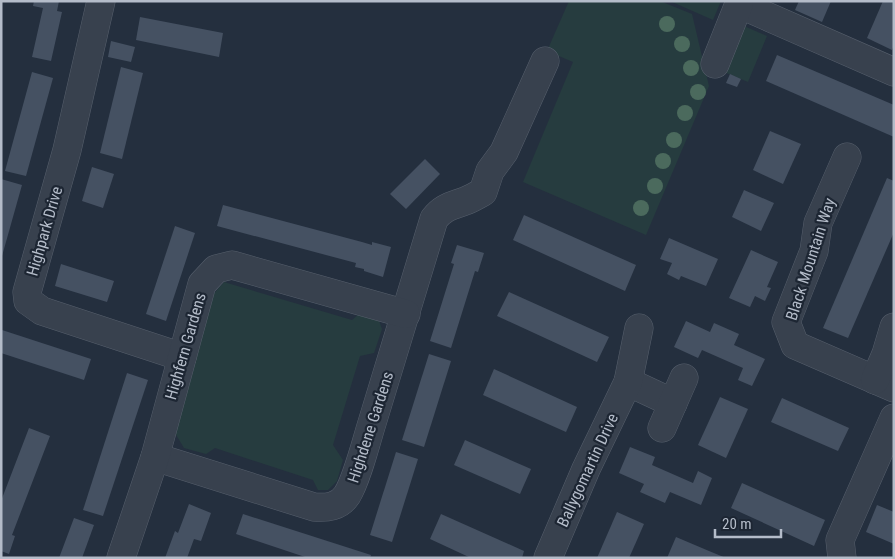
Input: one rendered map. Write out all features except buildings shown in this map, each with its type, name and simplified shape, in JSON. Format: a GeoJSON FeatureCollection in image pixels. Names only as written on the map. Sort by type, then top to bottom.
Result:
{"type":"FeatureCollection","features":[{"type":"Feature","properties":{"kind":"street","name":"Highpark Drive"},"geometry":{"type":"LineString","coordinates":[[100,1],[67,150],[27,292],[28,301],[42,311],[182,357]]}},
{"type":"Feature","properties":{"kind":"street"},"geometry":{"type":"LineString","coordinates":[[714,64],[740,2],[894,72]]}},
{"type":"Feature","properties":{"kind":"street","name":"Highdene Gardens"},"geometry":{"type":"LineString","coordinates":[[155,457],[314,507],[328,508],[347,495],[406,314],[434,219],[448,206],[465,201],[483,192],[490,171],[504,152],[545,61]]}},
{"type":"Feature","properties":{"kind":"street","name":"Black Mountain Way"},"geometry":{"type":"LineString","coordinates":[[847,157],[818,223],[814,251],[786,322],[795,345],[884,384]]}},
{"type":"Feature","properties":{"kind":"street","name":"Highfern Gardens"},"geometry":{"type":"LineString","coordinates":[[121,558],[155,457],[202,284],[216,269],[232,265],[406,314]]}},
{"type":"Feature","properties":{"kind":"street"},"geometry":{"type":"LineString","coordinates":[[884,384],[886,354],[894,327]]}},
{"type":"Feature","properties":{"kind":"street","name":"Ballygomartin Drive"},"geometry":{"type":"LineString","coordinates":[[548,558],[586,469],[628,382],[638,328]]}},
{"type":"Feature","properties":{"kind":"street"},"geometry":{"type":"LineString","coordinates":[[662,428],[684,378]]}},
{"type":"Feature","properties":{"kind":"street"},"geometry":{"type":"LineString","coordinates":[[628,382],[673,403]]}},
{"type":"Feature","properties":{"kind":"street"},"geometry":{"type":"LineString","coordinates":[[842,558],[840,540],[894,418]]}},
{"type":"Feature","properties":{"kind":"green space"},"geometry":{"type":"Polygon","coordinates":[[[569,1],[660,1],[692,14],[709,86],[646,235],[523,182],[573,62],[547,51],[569,1]]]}},
{"type":"Feature","properties":{"kind":"green space"},"geometry":{"type":"Polygon","coordinates":[[[670,1],[721,1],[713,20],[670,1]]]}},
{"type":"Feature","properties":{"kind":"green space"},"geometry":{"type":"Polygon","coordinates":[[[744,26],[767,36],[748,82],[724,72],[744,26]]]}},
{"type":"Feature","properties":{"kind":"green space"},"geometry":{"type":"Polygon","coordinates":[[[224,282],[352,320],[360,313],[378,318],[382,329],[374,353],[360,356],[333,445],[343,460],[337,481],[328,490],[318,490],[313,480],[215,448],[206,454],[184,448],[175,433],[211,297],[224,282]]]}}]}
